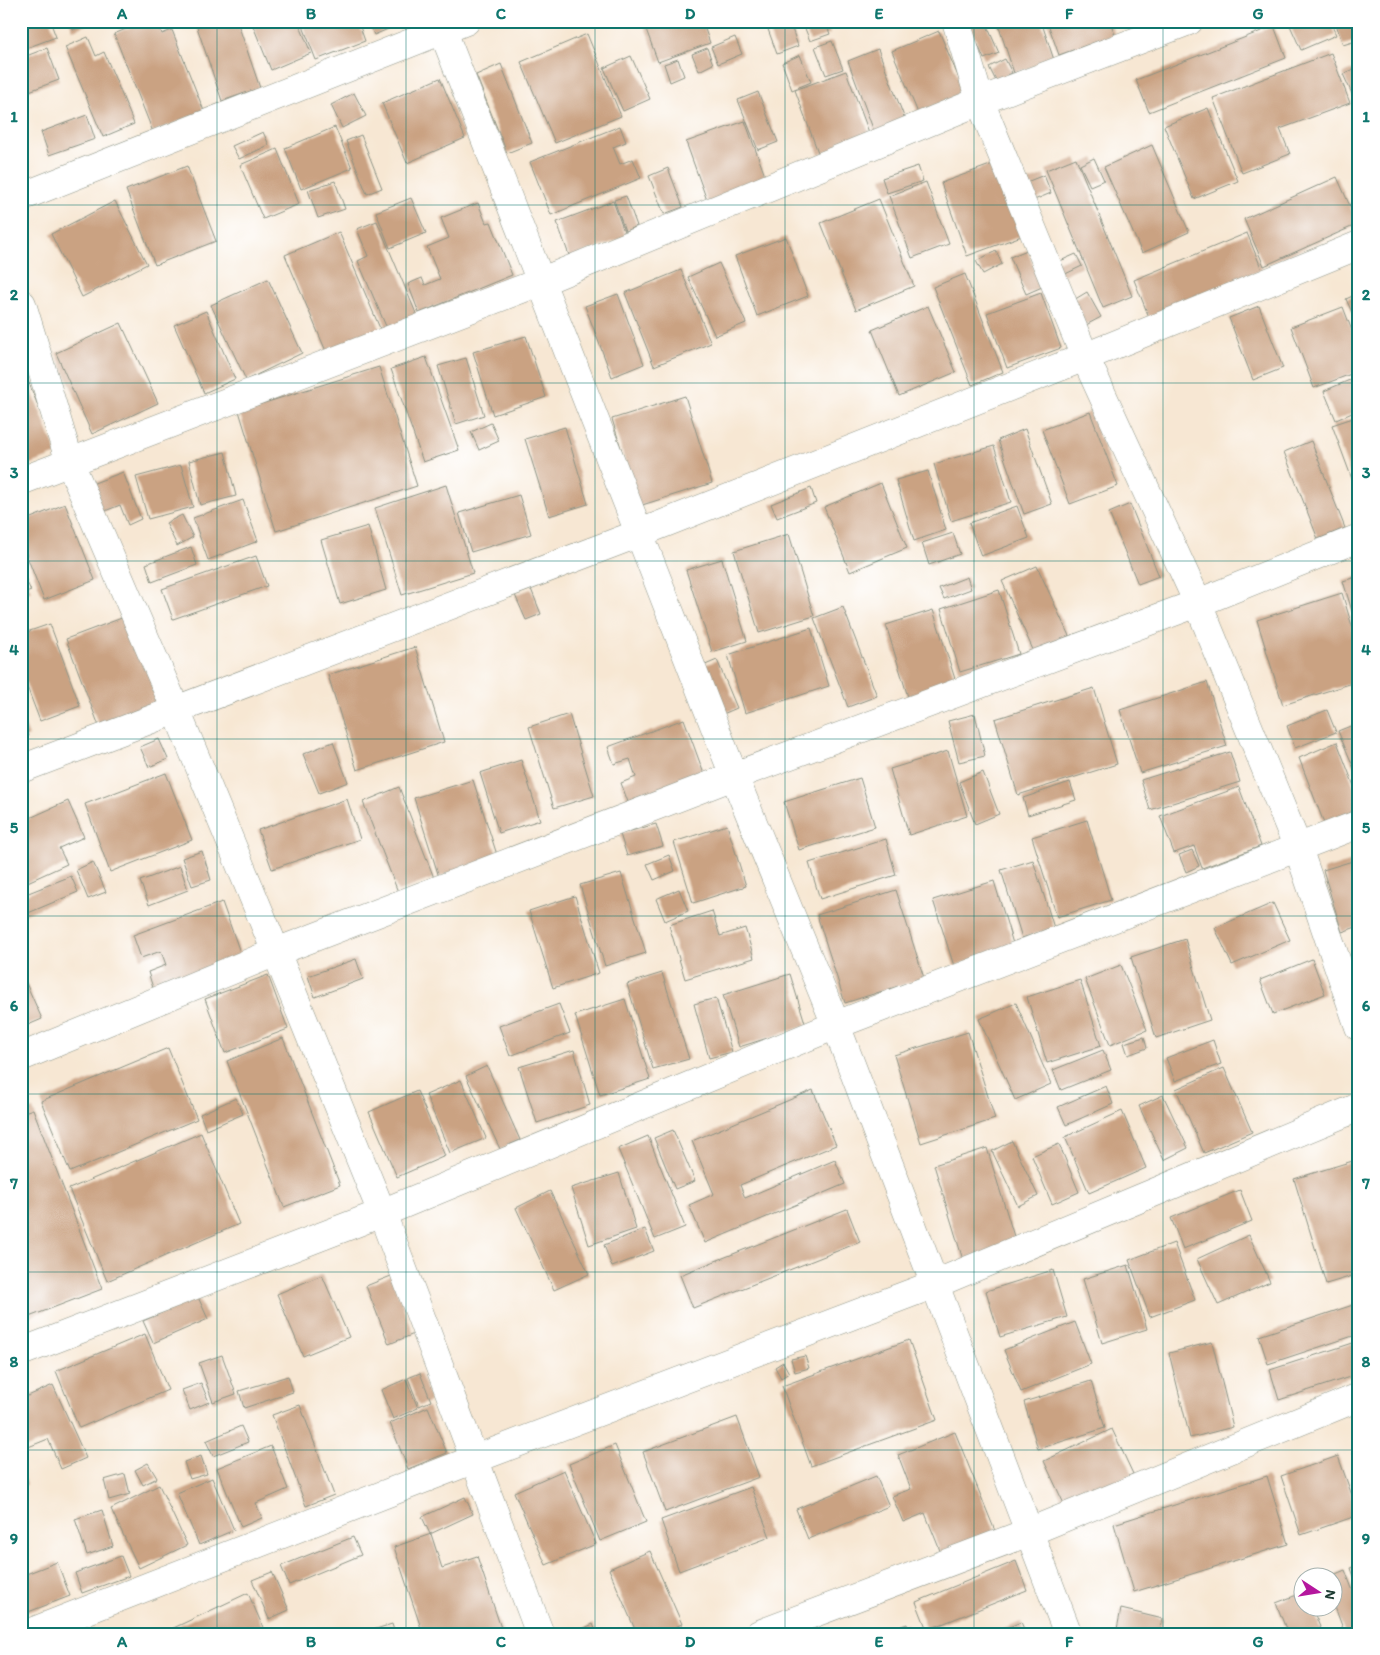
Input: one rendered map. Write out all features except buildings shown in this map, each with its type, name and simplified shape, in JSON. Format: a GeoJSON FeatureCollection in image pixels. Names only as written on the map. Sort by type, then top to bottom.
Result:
{"type":"FeatureCollection","features":[{"type":"Feature","properties":{"kind":"street"},"geometry":{"type":"LineString","coordinates":[[956,21],[980,101],[1085,357],[1198,603],[1298,848],[1359,1027]]}},
{"type":"Feature","properties":{"kind":"street"},"geometry":{"type":"LineString","coordinates":[[21,482],[540,282],[980,101],[1189,21]]}},
{"type":"Feature","properties":{"kind":"street"},"geometry":{"type":"LineString","coordinates":[[21,197],[449,24],[540,282],[734,776],[836,1025],[1068,1634]]}},
{"type":"Feature","properties":{"kind":"street"},"geometry":{"type":"LineString","coordinates":[[21,769],[640,533],[1085,357],[1359,245]]}},
{"type":"Feature","properties":{"kind":"street"},"geometry":{"type":"LineString","coordinates":[[22,304],[70,463],[176,710],[382,1213],[540,1634]]}},
{"type":"Feature","properties":{"kind":"street"},"geometry":{"type":"LineString","coordinates":[[21,1057],[276,952],[734,776],[1198,603],[1359,538]]}},
{"type":"Feature","properties":{"kind":"street"},"geometry":{"type":"LineString","coordinates":[[21,1352],[382,1213],[836,1025],[1359,824]]}},
{"type":"Feature","properties":{"kind":"street"},"geometry":{"type":"LineString","coordinates":[[26,1634],[474,1459],[935,1284],[1359,1107]]}},
{"type":"Feature","properties":{"kind":"street"},"geometry":{"type":"LineString","coordinates":[[759,1634],[1029,1532],[1359,1397]]}}]}
